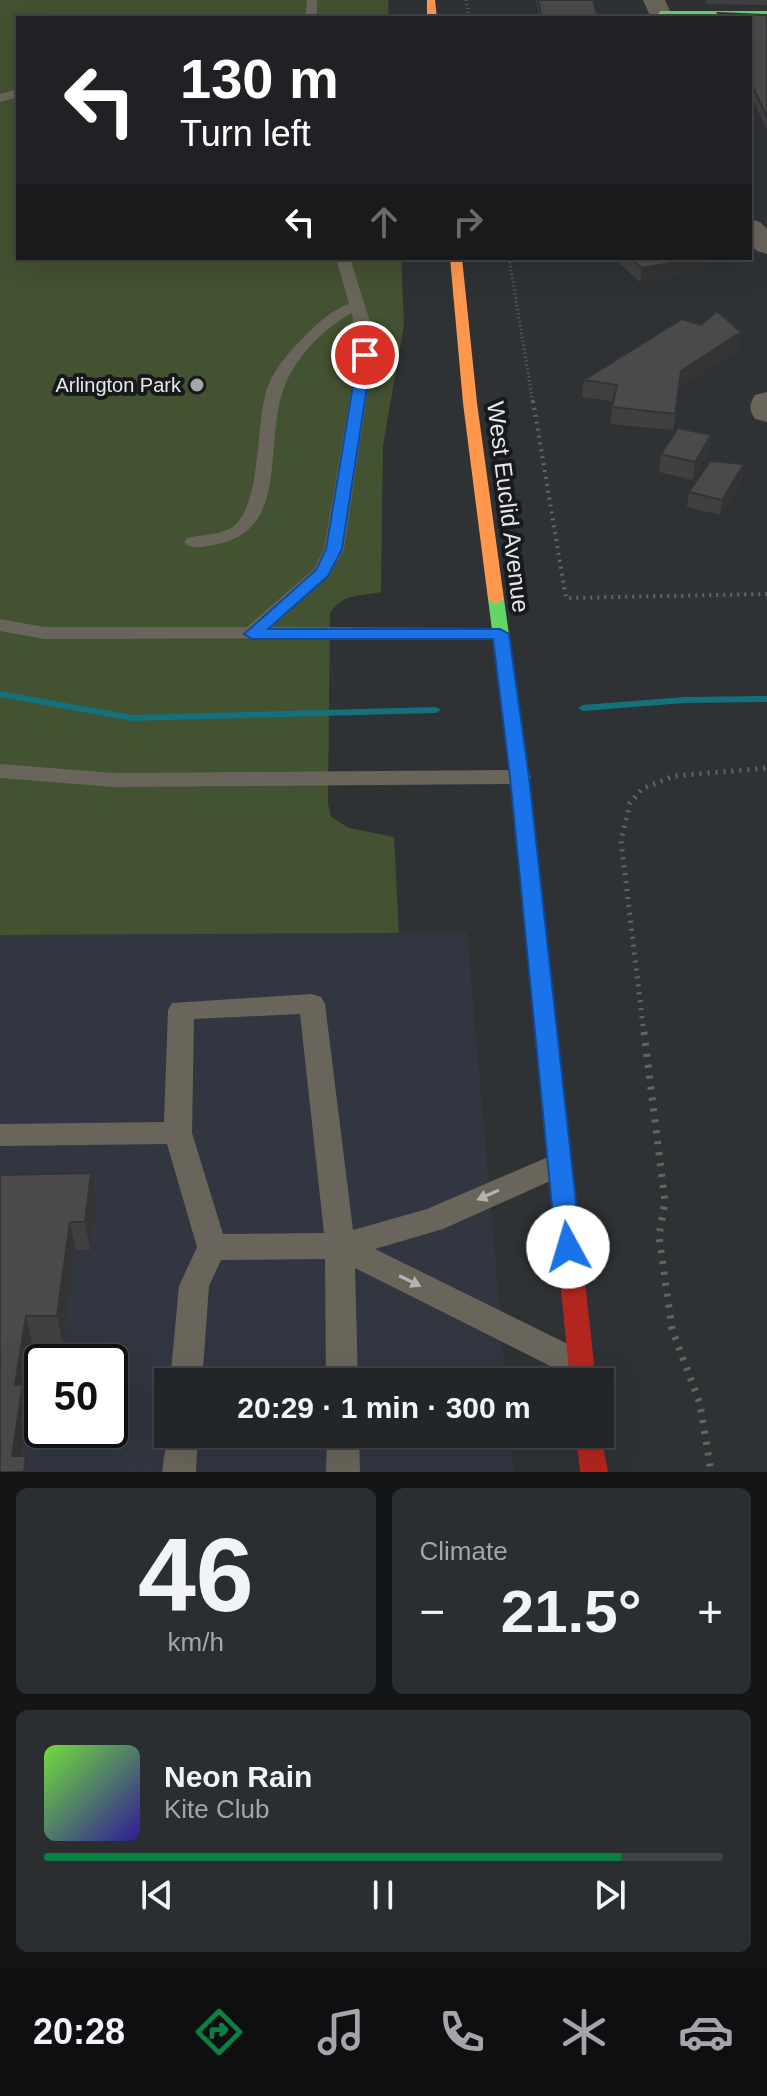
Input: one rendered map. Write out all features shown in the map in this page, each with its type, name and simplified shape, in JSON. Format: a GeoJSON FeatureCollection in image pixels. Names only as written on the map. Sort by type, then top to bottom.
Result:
{"type":"FeatureCollection","features":[{"type":"Feature","properties":{"kind":"main road"},"geometry":{"type":"LineString","coordinates":[[659,11],[767,14]]}},
{"type":"Feature","properties":{"kind":"main road","name":"West Euclid Avenue"},"geometry":{"type":"LineString","coordinates":[[456,260],[470,403],[520,777],[581,1368]]}},
{"type":"Feature","properties":{"kind":"main road"},"geometry":{"type":"LineString","coordinates":[[591,1448],[594,1472]]}},
{"type":"Feature","properties":{"kind":"street"},"geometry":{"type":"LineString","coordinates":[[752,230],[767,245]]}},
{"type":"Feature","properties":{"kind":"street"},"geometry":{"type":"LineString","coordinates":[[767,402],[767,412]]}},
{"type":"Feature","properties":{"kind":"lane"},"geometry":{"type":"LineString","coordinates":[[252,634],[322,572],[334,549],[365,355],[357,306],[344,260]]}},
{"type":"Feature","properties":{"kind":"lane"},"geometry":{"type":"LineString","coordinates":[[194,542],[228,537],[246,524],[259,488],[274,390],[293,359],[337,312],[357,306]]}},
{"type":"Feature","properties":{"kind":"lane"},"geometry":{"type":"LineString","coordinates":[[0,625],[44,633],[500,634]]}},
{"type":"Feature","properties":{"kind":"lane"},"geometry":{"type":"LineString","coordinates":[[0,771],[114,780],[520,777]]}},
{"type":"Feature","properties":{"kind":"lane"},"geometry":{"type":"LineString","coordinates":[[187,1368],[194,1286],[212,1247],[178,1133],[181,1010],[312,1004],[340,1246],[342,1368]]}},
{"type":"Feature","properties":{"kind":"lane"},"geometry":{"type":"LineString","coordinates":[[0,1135],[178,1133]]}},
{"type":"Feature","properties":{"kind":"lane"},"geometry":{"type":"LineString","coordinates":[[212,1247],[340,1246],[433,1220],[559,1164]]}},
{"type":"Feature","properties":{"kind":"lane"},"geometry":{"type":"LineString","coordinates":[[340,1246],[571,1368]]}},
{"type":"Feature","properties":{"kind":"lane"},"geometry":{"type":"LineString","coordinates":[[179,1472],[181,1448]]}},
{"type":"Feature","properties":{"kind":"lane"},"geometry":{"type":"LineString","coordinates":[[343,1448],[343,1472]]}},
{"type":"Feature","properties":{"kind":"path"},"geometry":{"type":"LineString","coordinates":[[509,260],[566,598],[767,594]]}},
{"type":"Feature","properties":{"kind":"path"},"geometry":{"type":"LineString","coordinates":[[711,1472],[700,1404],[672,1329],[665,1283],[659,1236],[665,1202],[621,841],[630,800],[644,785],[669,776],[767,768]]}},
{"type":"Feature","properties":{"kind":"shaded area"},"geometry":{"type":"Polygon","coordinates":[[[467,933],[505,1368],[154,1368],[154,1448],[512,1448],[514,1472],[0,1472],[0,935],[467,933]]]}},
{"type":"Feature","properties":{"kind":"green space","name":"Arlington Park"},"geometry":{"type":"Polygon","coordinates":[[[0,0],[388,0],[389,16],[16,16],[16,260],[401,260],[404,325],[383,445],[381,592],[345,599],[330,614],[328,804],[331,817],[349,828],[394,837],[399,933],[0,935],[0,0]]]}},
{"type":"Feature","properties":{"kind":"building"},"geometry":{"type":"Polygon","coordinates":[[[538,0],[593,0],[598,16],[542,16],[538,0]]]}},
{"type":"Feature","properties":{"kind":"building"},"geometry":{"type":"Polygon","coordinates":[[[718,13],[767,15],[767,117],[752,85],[752,16],[720,16],[718,13]]]}},
{"type":"Feature","properties":{"kind":"building"},"geometry":{"type":"Polygon","coordinates":[[[632,260],[688,260],[642,268],[632,260]]]}},
{"type":"Feature","properties":{"kind":"building"},"geometry":{"type":"Polygon","coordinates":[[[717,311],[741,332],[681,371],[675,414],[612,407],[617,385],[584,380],[682,319],[701,325],[717,311]]]}},
{"type":"Feature","properties":{"kind":"building"},"geometry":{"type":"Polygon","coordinates":[[[678,428],[711,435],[695,462],[661,454],[678,428]]]}},
{"type":"Feature","properties":{"kind":"building"},"geometry":{"type":"Polygon","coordinates":[[[710,461],[744,464],[722,500],[689,492],[710,461]]]}},
{"type":"Feature","properties":{"kind":"building"},"geometry":{"type":"Polygon","coordinates":[[[91,1173],[85,1222],[70,1222],[57,1316],[26,1316],[15,1385],[23,1384],[12,1456],[26,1456],[24,1472],[0,1472],[0,1175],[91,1173]]]}},
{"type":"Feature","properties":{"kind":"waterway"},"geometry":{"type":"LineString","coordinates":[[0,694],[132,718],[436,710]]}},
{"type":"Feature","properties":{"kind":"waterway"},"geometry":{"type":"LineString","coordinates":[[583,708],[684,700],[767,699]]}},
{"type":"Feature","properties":{"kind":"traffic: fast"},"geometry":{"type":"LineString","coordinates":[[660,14],[767,14]]}},
{"type":"Feature","properties":{"kind":"traffic: fast"},"geometry":{"type":"LineString","coordinates":[[496,599],[520,777],[551,1074]]}},
{"type":"Feature","properties":{"kind":"traffic: slow"},"geometry":{"type":"LineString","coordinates":[[431,0],[432,16]]}},
{"type":"Feature","properties":{"kind":"traffic: slow"},"geometry":{"type":"LineString","coordinates":[[456,260],[470,403],[496,599]]}},
{"type":"Feature","properties":{"kind":"traffic: jam"},"geometry":{"type":"LineString","coordinates":[[551,1074],[582,1368]]}},
{"type":"Feature","properties":{"kind":"traffic: jam"},"geometry":{"type":"LineString","coordinates":[[591,1448],[594,1472]]}},
{"type":"Feature","properties":{"kind":"place","name":"Arlington Park"},"geometry":{"type":"Point","coordinates":[197,385]}},
{"type":"Feature","properties":{"kind":"route"},"geometry":{"type":"LineString","coordinates":[[365,355],[334,549],[322,572],[252,634],[500,634],[520,777],[568,1247]]}}]}
